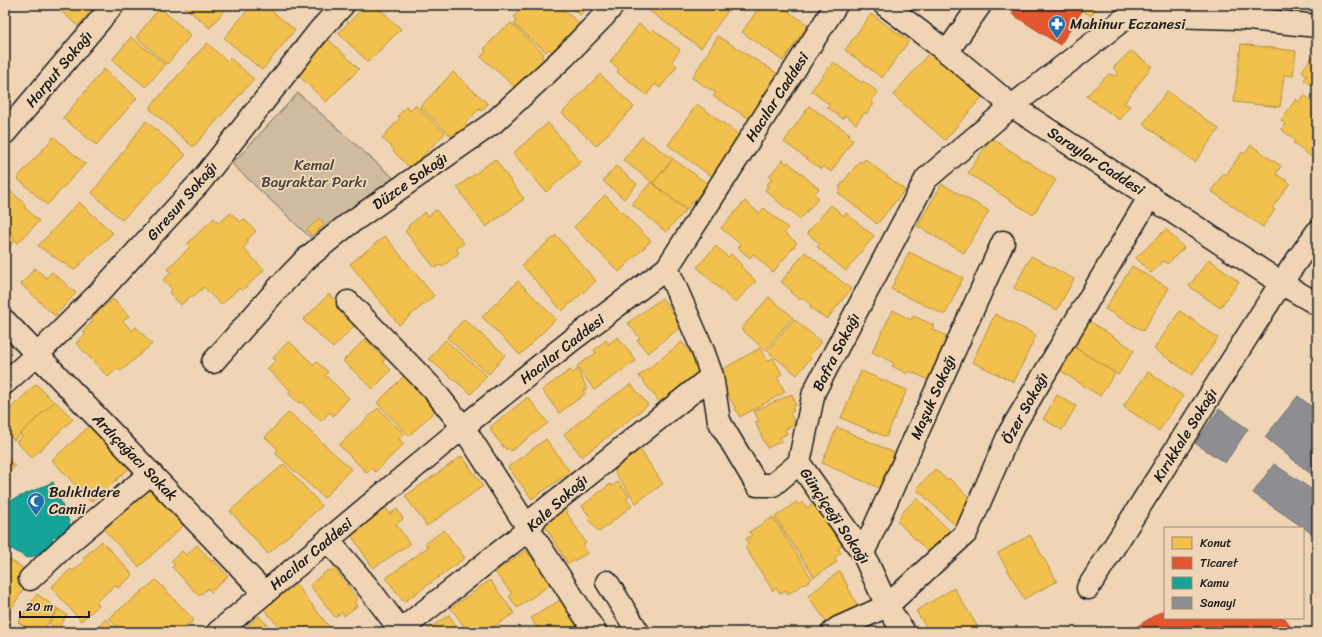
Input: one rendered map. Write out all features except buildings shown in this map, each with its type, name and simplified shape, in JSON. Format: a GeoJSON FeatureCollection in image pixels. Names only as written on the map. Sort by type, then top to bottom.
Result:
{"type":"FeatureCollection","features":[{"type":"Feature","properties":{"kind":"street","name":"Harput Sokağı"},"geometry":{"type":"LineString","coordinates":[[5,133],[113,5]]}},
{"type":"Feature","properties":{"kind":"street","name":"Gıresun Sokağı"},"geometry":{"type":"LineString","coordinates":[[5,383],[99,293],[201,181],[319,31],[343,5]]}},
{"type":"Feature","properties":{"kind":"street","name":"Düzce Sokağı"},"geometry":{"type":"LineString","coordinates":[[213,362],[280,286],[306,259],[346,226],[493,123],[564,57],[613,5]]}},
{"type":"Feature","properties":{"kind":"street","name":"Hacılar Caddesi"},"geometry":{"type":"LineString","coordinates":[[218,632],[463,427],[572,340],[667,268],[836,5]]}},
{"type":"Feature","properties":{"kind":"street","name":"Saraylar Caddesi"},"geometry":{"type":"LineString","coordinates":[[885,5],[947,52],[1012,106],[1281,283],[1317,304]]}},
{"type":"Feature","properties":{"kind":"street"},"geometry":{"type":"LineString","coordinates":[[947,52],[980,5]]}},
{"type":"Feature","properties":{"kind":"street"},"geometry":{"type":"LineString","coordinates":[[1131,10],[1239,18],[1317,26]]}},
{"type":"Feature","properties":{"kind":"street","name":"Bafra Sokağı"},"geometry":{"type":"LineString","coordinates":[[799,463],[814,392],[926,179],[1012,106],[1131,10]]}},
{"type":"Feature","properties":{"kind":"street","name":"Özer Sokağı"},"geometry":{"type":"LineString","coordinates":[[833,632],[838,628],[887,606],[966,533],[1010,432],[1150,196]]}},
{"type":"Feature","properties":{"kind":"street","name":"Kırıkkale Sokağı"},"geometry":{"type":"LineString","coordinates":[[1088,588],[1281,283],[1317,232]]}},
{"type":"Feature","properties":{"kind":"street","name":"Maşuk Sokağı"},"geometry":{"type":"LineString","coordinates":[[863,552],[1003,242]]}},
{"type":"Feature","properties":{"kind":"street"},"geometry":{"type":"LineString","coordinates":[[667,268],[702,348],[712,376],[720,421],[757,485],[773,485],[799,463]]}},
{"type":"Feature","properties":{"kind":"street"},"geometry":{"type":"LineString","coordinates":[[348,302],[432,388],[463,427],[595,632]]}},
{"type":"Feature","properties":{"kind":"street","name":"Ardıçağacı Sokak"},"geometry":{"type":"LineString","coordinates":[[5,321],[265,592]]}},
{"type":"Feature","properties":{"kind":"street","name":"Kale Sokağı"},"geometry":{"type":"LineString","coordinates":[[401,631],[529,529],[538,516],[712,376]]}},
{"type":"Feature","properties":{"kind":"street","name":"Günçiçeği Sokağı"},"geometry":{"type":"LineString","coordinates":[[799,463],[863,552],[887,606],[904,632]]}},
{"type":"Feature","properties":{"kind":"street"},"geometry":{"type":"LineString","coordinates":[[30,579],[65,546],[151,473]]}},
{"type":"Feature","properties":{"kind":"street"},"geometry":{"type":"LineString","coordinates":[[328,540],[367,586],[401,631]]}},
{"type":"Feature","properties":{"kind":"street"},"geometry":{"type":"LineString","coordinates":[[607,582],[638,632]]}},
{"type":"Feature","properties":{"kind":"green space","name":"Kemal Bayraktar Parkı"},"geometry":{"type":"Polygon","coordinates":[[[298,93],[398,182],[316,243],[232,164],[298,93]]]}},
{"type":"Feature","properties":{"kind":"place","name":"Mahinur Eczanesi"},"geometry":{"type":"Point","coordinates":[1057,39]}},
{"type":"Feature","properties":{"kind":"place","name":"Balıklıdere Camii"},"geometry":{"type":"Point","coordinates":[36,516]}}]}
